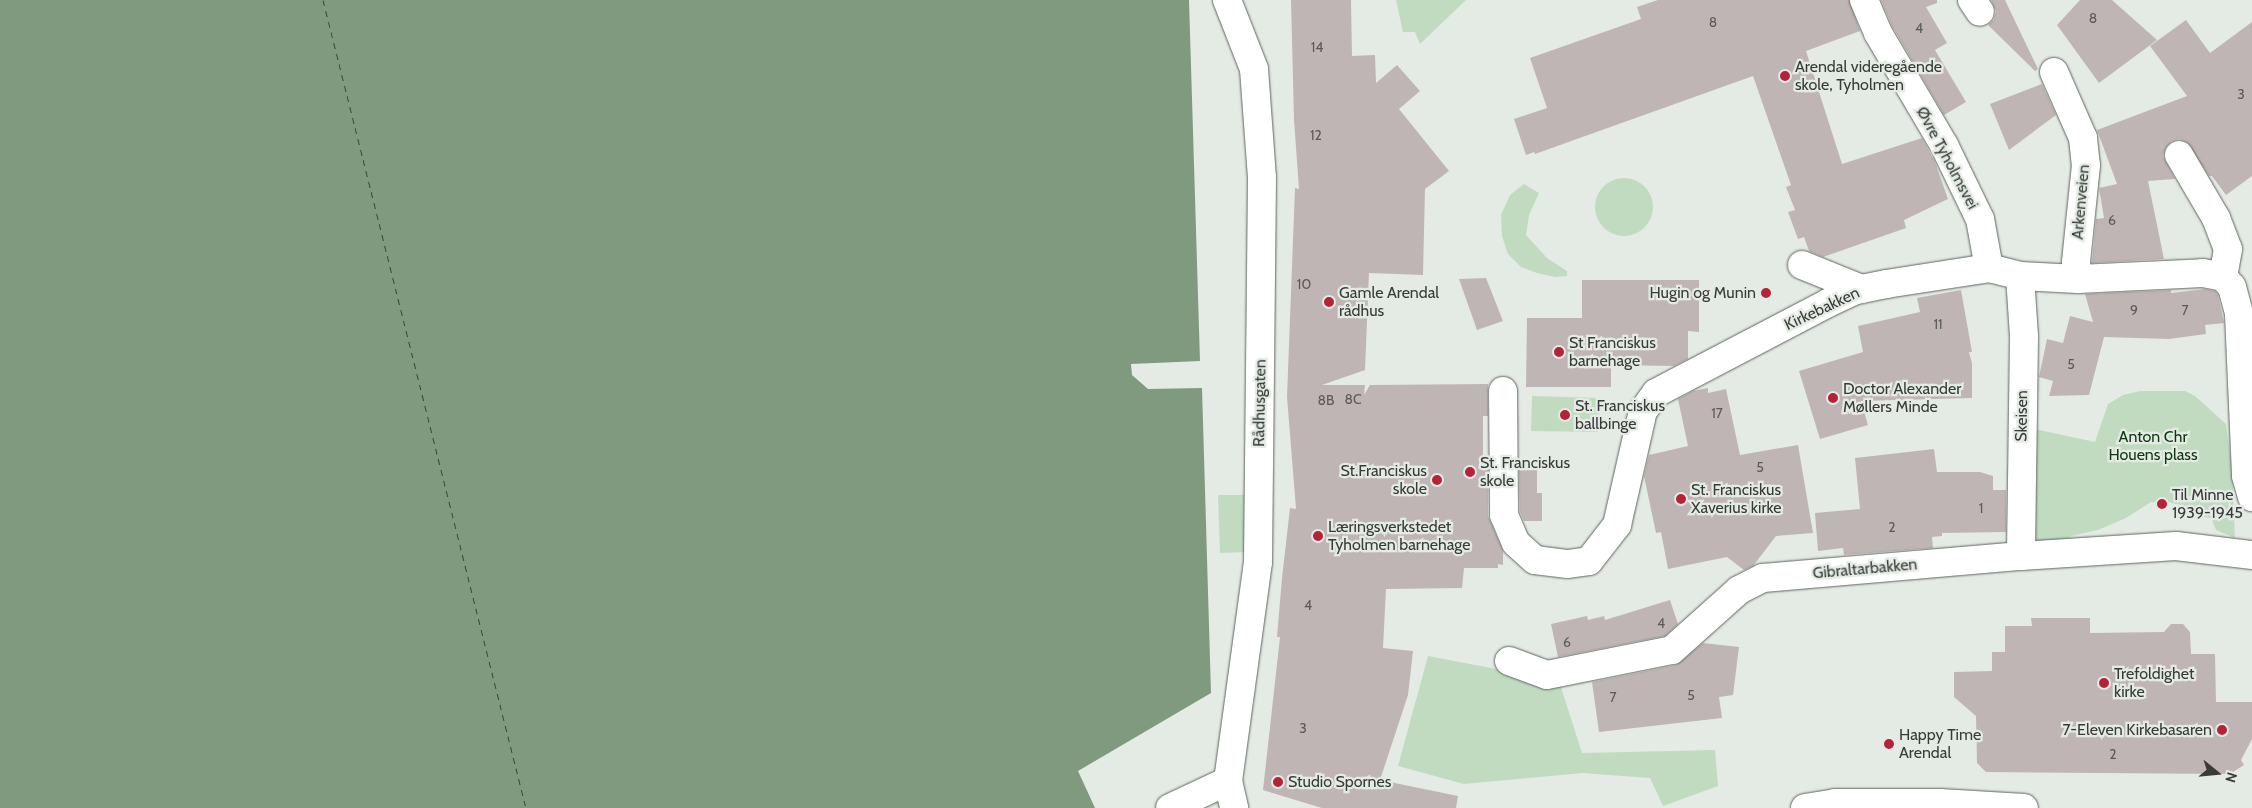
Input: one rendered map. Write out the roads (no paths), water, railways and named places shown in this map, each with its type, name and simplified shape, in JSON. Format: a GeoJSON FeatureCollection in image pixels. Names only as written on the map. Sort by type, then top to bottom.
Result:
{"type":"FeatureCollection","features":[{"type":"Feature","properties":{"kind":"street","name":"Rådhusgaten"},"geometry":{"type":"LineString","coordinates":[[1227,0],[1254,69],[1262,178],[1258,562],[1228,782],[1234,808]]}},
{"type":"Feature","properties":{"kind":"street","name":"Øvre Tyholmsvei"},"geometry":{"type":"LineString","coordinates":[[1864,0],[1878,33],[1944,146],[1980,219],[1989,268]]}},
{"type":"Feature","properties":{"kind":"street","name":"Arkenveien"},"geometry":{"type":"LineString","coordinates":[[2054,72],[2083,138],[2086,165],[2076,262],[2078,279]]}},
{"type":"Feature","properties":{"kind":"street"},"geometry":{"type":"LineString","coordinates":[[2178,155],[2216,218],[2228,249],[2223,277],[2232,287],[2239,314],[2246,476],[2252,498]]}},
{"type":"Feature","properties":{"kind":"street"},"geometry":{"type":"LineString","coordinates":[[1802,265],[1861,289]]}},
{"type":"Feature","properties":{"kind":"street","name":"Kirkebakken"},"geometry":{"type":"LineString","coordinates":[[1503,391],[1504,515],[1516,543],[1535,560],[1568,564],[1589,561],[1616,525],[1643,411],[1656,393],[1828,303],[1861,289],[1989,268],[2020,276],[2078,279],[2203,273],[2223,277]]}},
{"type":"Feature","properties":{"kind":"street","name":"Skeisen"},"geometry":{"type":"LineString","coordinates":[[2020,276],[2024,337],[2021,556]]}},
{"type":"Feature","properties":{"kind":"street","name":"Gibraltarbakken"},"geometry":{"type":"LineString","coordinates":[[1509,661],[1547,675],[1672,650],[1739,590],[1763,578],[2021,556],[2176,546],[2252,556]]}},
{"type":"Feature","properties":{"kind":"street"},"geometry":{"type":"LineString","coordinates":[[1170,808],[1228,782]]}},
{"type":"Feature","properties":{"kind":"street"},"geometry":{"type":"LineString","coordinates":[[1805,808],[1835,803],[1940,803],[2024,808]]}},
{"type":"Feature","properties":{"kind":"place","name":"Arendal videregående skole, Tyholmen"},"geometry":{"type":"Point","coordinates":[1785,76]}},
{"type":"Feature","properties":{"kind":"place","name":"Hugin og Munin"},"geometry":{"type":"Point","coordinates":[1766,293]}},
{"type":"Feature","properties":{"kind":"place","name":"Gamle Arendal rådhus"},"geometry":{"type":"Point","coordinates":[1329,302]}},
{"type":"Feature","properties":{"kind":"place","name":"St Franciskus barnehage"},"geometry":{"type":"Point","coordinates":[1559,352]}},
{"type":"Feature","properties":{"kind":"place","name":"Doctor Alexander Møllers Minde"},"geometry":{"type":"Point","coordinates":[1833,398]}},
{"type":"Feature","properties":{"kind":"place","name":"St. Franciskus ballbinge"},"geometry":{"type":"Point","coordinates":[1565,415]}},
{"type":"Feature","properties":{"kind":"place","name":"St. Franciskus skole"},"geometry":{"type":"Point","coordinates":[1470,472]}},
{"type":"Feature","properties":{"kind":"place","name":"St.Franciskus skole"},"geometry":{"type":"Point","coordinates":[1437,480]}},
{"type":"Feature","properties":{"kind":"place","name":"St. Franciskus Xaverius kirke"},"geometry":{"type":"Point","coordinates":[1681,499]}},
{"type":"Feature","properties":{"kind":"place","name":"Til Minne 1939-1945"},"geometry":{"type":"Point","coordinates":[2162,504]}},
{"type":"Feature","properties":{"kind":"place","name":"Læringsverkstedet Tyholmen barnehage"},"geometry":{"type":"Point","coordinates":[1318,536]}},
{"type":"Feature","properties":{"kind":"place","name":"Trefoldighet kirke"},"geometry":{"type":"Point","coordinates":[2104,683]}},
{"type":"Feature","properties":{"kind":"place","name":"7-Eleven Kirkebasaren"},"geometry":{"type":"Point","coordinates":[2222,730]}},
{"type":"Feature","properties":{"kind":"place","name":"Happy Time Arendal"},"geometry":{"type":"Point","coordinates":[1889,744]}},
{"type":"Feature","properties":{"kind":"place","name":"Studio Spornes"},"geometry":{"type":"Point","coordinates":[1278,782]}},
{"type":"Feature","properties":{"kind":"park label","name":"Anton Chr Houens plass"},"geometry":{"type":"Point","coordinates":[2153,446]}}]}
